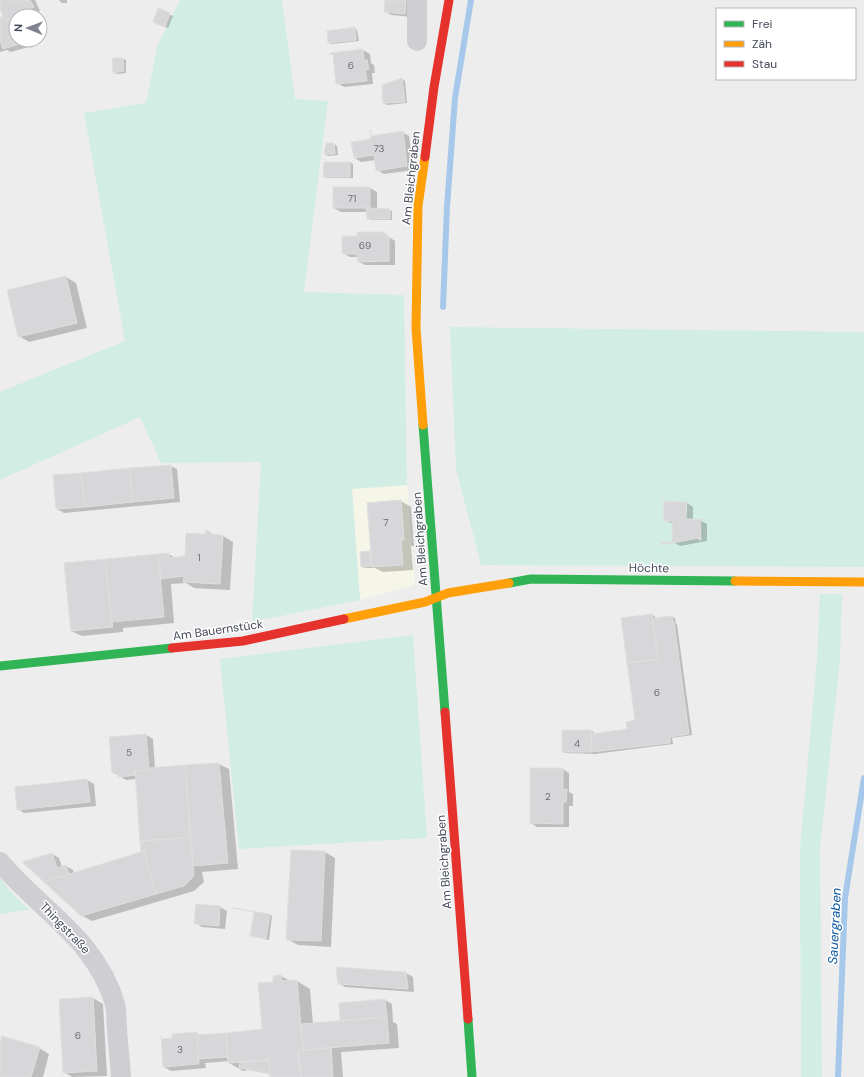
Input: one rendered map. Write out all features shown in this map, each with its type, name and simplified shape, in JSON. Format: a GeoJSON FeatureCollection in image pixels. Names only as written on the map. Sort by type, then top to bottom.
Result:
{"type":"FeatureCollection","features":[{"type":"Feature","properties":{"kind":"street"},"geometry":{"type":"LineString","coordinates":[[416,42],[418,0]]}},
{"type":"Feature","properties":{"kind":"street","name":"Am Bleichgraben"},"geometry":{"type":"LineString","coordinates":[[449,0],[434,87],[418,214],[416,328],[472,1077]]}},
{"type":"Feature","properties":{"kind":"street","name":"Höchte"},"geometry":{"type":"LineString","coordinates":[[436,597],[448,593],[531,579],[864,582]]}},
{"type":"Feature","properties":{"kind":"street","name":"Am Bauernstück"},"geometry":{"type":"LineString","coordinates":[[0,666],[243,641],[425,602],[436,597]]}},
{"type":"Feature","properties":{"kind":"street","name":"Thingstraße"},"geometry":{"type":"LineString","coordinates":[[0,862],[16,881],[64,924],[88,951],[106,979],[115,1006],[121,1077]]}},
{"type":"Feature","properties":{"kind":"shaded area"},"geometry":{"type":"Polygon","coordinates":[[[407,485],[415,585],[360,600],[352,489],[407,485]]]}},
{"type":"Feature","properties":{"kind":"green space"},"geometry":{"type":"Polygon","coordinates":[[[180,0],[282,0],[295,99],[328,101],[304,292],[404,295],[407,485],[352,489],[360,600],[252,622],[261,462],[161,463],[140,417],[0,480],[0,392],[125,341],[84,113],[146,103],[157,47],[180,0]]]}},
{"type":"Feature","properties":{"kind":"green space"},"geometry":{"type":"Polygon","coordinates":[[[450,327],[864,332],[864,567],[481,565],[456,469],[450,327]]]}},
{"type":"Feature","properties":{"kind":"green space"},"geometry":{"type":"Polygon","coordinates":[[[820,594],[842,594],[840,660],[820,848],[822,1077],[801,1077],[800,849],[817,658],[820,594]]]}},
{"type":"Feature","properties":{"kind":"green space"},"geometry":{"type":"Polygon","coordinates":[[[413,635],[427,838],[239,849],[220,659],[413,635]]]}},
{"type":"Feature","properties":{"kind":"green space"},"geometry":{"type":"Polygon","coordinates":[[[0,877],[9,890],[29,910],[0,914],[0,877]]]}},
{"type":"Feature","properties":{"kind":"building"},"geometry":{"type":"Polygon","coordinates":[[[0,0],[30,0],[34,7],[8,8],[8,20],[5,21],[0,9],[0,0]]]}},
{"type":"Feature","properties":{"kind":"building"},"geometry":{"type":"Polygon","coordinates":[[[385,0],[406,0],[405,14],[384,12],[385,0]]]}},
{"type":"Feature","properties":{"kind":"building"},"geometry":{"type":"Polygon","coordinates":[[[158,8],[170,13],[165,27],[153,22],[158,8]]]}},
{"type":"Feature","properties":{"kind":"building"},"geometry":{"type":"Polygon","coordinates":[[[3,16],[5,21],[8,20],[8,48],[3,49],[0,40],[0,18],[3,16]]]}},
{"type":"Feature","properties":{"kind":"building"},"geometry":{"type":"Polygon","coordinates":[[[355,27],[356,40],[328,43],[327,31],[355,27]]]}},
{"type":"Feature","properties":{"kind":"building"},"geometry":{"type":"Polygon","coordinates":[[[363,49],[364,60],[367,60],[369,69],[365,70],[367,81],[336,84],[333,54],[330,55],[330,53],[363,49]]]}},
{"type":"Feature","properties":{"kind":"building"},"geometry":{"type":"Polygon","coordinates":[[[112,58],[123,58],[124,71],[113,73],[112,58]]]}},
{"type":"Feature","properties":{"kind":"building"},"geometry":{"type":"Polygon","coordinates":[[[402,78],[405,102],[383,103],[382,85],[402,78]]]}},
{"type":"Feature","properties":{"kind":"building"},"geometry":{"type":"Polygon","coordinates":[[[370,130],[371,136],[403,131],[407,166],[376,171],[374,155],[354,158],[351,142],[371,139],[370,130]]]}},
{"type":"Feature","properties":{"kind":"building"},"geometry":{"type":"Polygon","coordinates":[[[326,143],[334,143],[335,154],[324,154],[326,143]]]}},
{"type":"Feature","properties":{"kind":"building"},"geometry":{"type":"Polygon","coordinates":[[[324,162],[350,162],[350,177],[323,177],[324,162]]]}},
{"type":"Feature","properties":{"kind":"building"},"geometry":{"type":"Polygon","coordinates":[[[333,187],[370,187],[370,208],[333,208],[333,187]]]}},
{"type":"Feature","properties":{"kind":"building"},"geometry":{"type":"Polygon","coordinates":[[[366,208],[390,209],[390,219],[367,219],[366,208]]]}},
{"type":"Feature","properties":{"kind":"building"},"geometry":{"type":"Polygon","coordinates":[[[357,232],[383,232],[389,236],[389,261],[358,262],[357,254],[342,254],[342,236],[357,236],[357,232]]]}},
{"type":"Feature","properties":{"kind":"building"},"geometry":{"type":"Polygon","coordinates":[[[66,276],[77,323],[18,337],[7,290],[66,276]]]}},
{"type":"Feature","properties":{"kind":"building"},"geometry":{"type":"Polygon","coordinates":[[[171,465],[174,498],[133,502],[129,468],[171,465]]]}},
{"type":"Feature","properties":{"kind":"building"},"geometry":{"type":"Polygon","coordinates":[[[129,468],[133,502],[85,507],[81,473],[129,468]]]}},
{"type":"Feature","properties":{"kind":"building"},"geometry":{"type":"Polygon","coordinates":[[[81,473],[85,507],[56,509],[53,475],[81,473]]]}},
{"type":"Feature","properties":{"kind":"building"},"geometry":{"type":"Polygon","coordinates":[[[401,500],[404,540],[401,540],[403,565],[372,567],[367,503],[401,500]]]}},
{"type":"Feature","properties":{"kind":"building"},"geometry":{"type":"Polygon","coordinates":[[[687,500],[686,519],[702,519],[702,521],[700,521],[701,540],[699,540],[699,538],[661,545],[661,543],[672,542],[672,521],[663,522],[664,502],[662,501],[686,502],[687,500]]]}},
{"type":"Feature","properties":{"kind":"building"},"geometry":{"type":"Polygon","coordinates":[[[205,530],[209,531],[209,534],[223,535],[220,584],[183,582],[184,576],[161,579],[158,554],[169,553],[169,558],[185,556],[186,533],[205,534],[205,530]]]}},
{"type":"Feature","properties":{"kind":"building"},"geometry":{"type":"Polygon","coordinates":[[[370,551],[371,566],[361,567],[360,552],[370,551]]]}},
{"type":"Feature","properties":{"kind":"building"},"geometry":{"type":"Polygon","coordinates":[[[158,554],[164,617],[112,622],[105,559],[158,554]]]}},
{"type":"Feature","properties":{"kind":"building"},"geometry":{"type":"Polygon","coordinates":[[[105,559],[113,627],[71,631],[64,563],[105,559]]]}},
{"type":"Feature","properties":{"kind":"building"},"geometry":{"type":"Polygon","coordinates":[[[652,614],[658,659],[627,663],[621,618],[652,614]]]}},
{"type":"Feature","properties":{"kind":"building"},"geometry":{"type":"Polygon","coordinates":[[[672,616],[689,734],[670,737],[670,743],[591,752],[591,734],[627,729],[626,722],[635,720],[627,663],[658,659],[653,618],[672,616]]]}},
{"type":"Feature","properties":{"kind":"building"},"geometry":{"type":"Polygon","coordinates":[[[562,730],[592,730],[591,752],[562,752],[562,730]]]}},
{"type":"Feature","properties":{"kind":"building"},"geometry":{"type":"Polygon","coordinates":[[[146,734],[149,770],[135,771],[136,775],[118,777],[118,772],[112,773],[109,737],[146,734]]]}},
{"type":"Feature","properties":{"kind":"building"},"geometry":{"type":"Polygon","coordinates":[[[219,763],[228,863],[193,866],[185,765],[219,763]]]}},
{"type":"Feature","properties":{"kind":"building"},"geometry":{"type":"Polygon","coordinates":[[[185,765],[190,830],[183,838],[140,841],[135,771],[149,770],[149,768],[185,765]]]}},
{"type":"Feature","properties":{"kind":"building"},"geometry":{"type":"Polygon","coordinates":[[[530,768],[563,768],[563,790],[567,789],[566,802],[563,802],[563,824],[530,823],[530,768]]]}},
{"type":"Feature","properties":{"kind":"building"},"geometry":{"type":"Polygon","coordinates":[[[87,779],[90,802],[17,810],[15,787],[87,779]]]}},
{"type":"Feature","properties":{"kind":"building"},"geometry":{"type":"Polygon","coordinates":[[[190,830],[194,876],[184,886],[156,894],[144,851],[141,852],[140,841],[183,838],[190,830]]]}},
{"type":"Feature","properties":{"kind":"building"},"geometry":{"type":"Polygon","coordinates":[[[291,850],[325,851],[321,941],[286,940],[291,850]]]}},
{"type":"Feature","properties":{"kind":"building"},"geometry":{"type":"Polygon","coordinates":[[[144,851],[156,894],[81,916],[44,882],[144,851]]]}},
{"type":"Feature","properties":{"kind":"building"},"geometry":{"type":"Polygon","coordinates":[[[52,853],[57,868],[66,865],[69,874],[44,882],[22,862],[52,853]]]}},
{"type":"Feature","properties":{"kind":"building"},"geometry":{"type":"Polygon","coordinates":[[[196,904],[220,906],[219,926],[194,924],[196,904]]]}},
{"type":"Feature","properties":{"kind":"building"},"geometry":{"type":"Polygon","coordinates":[[[233,908],[270,914],[266,939],[250,936],[254,912],[233,908]]]}},
{"type":"Feature","properties":{"kind":"building"},"geometry":{"type":"Polygon","coordinates":[[[336,967],[406,972],[408,989],[338,984],[336,967]]]}},
{"type":"Feature","properties":{"kind":"building"},"geometry":{"type":"Polygon","coordinates":[[[281,975],[282,981],[297,980],[303,1050],[298,1051],[301,1077],[270,1077],[269,1060],[228,1063],[226,1033],[262,1029],[258,983],[273,982],[273,976],[281,975]]]}},
{"type":"Feature","properties":{"kind":"building"},"geometry":{"type":"Polygon","coordinates":[[[93,997],[97,1071],[63,1073],[59,999],[93,997]]]}},
{"type":"Feature","properties":{"kind":"building"},"geometry":{"type":"Polygon","coordinates":[[[385,999],[387,1017],[340,1021],[339,1003],[385,999]]]}},
{"type":"Feature","properties":{"kind":"building"},"geometry":{"type":"Polygon","coordinates":[[[387,1017],[389,1043],[303,1050],[301,1024],[387,1017]]]}},
{"type":"Feature","properties":{"kind":"building"},"geometry":{"type":"Polygon","coordinates":[[[197,1032],[199,1064],[163,1067],[161,1035],[162,1039],[172,1038],[172,1034],[197,1032]]]}},
{"type":"Feature","properties":{"kind":"building"},"geometry":{"type":"Polygon","coordinates":[[[226,1033],[228,1057],[199,1059],[197,1035],[226,1033]]]}},
{"type":"Feature","properties":{"kind":"building"},"geometry":{"type":"Polygon","coordinates":[[[2,1036],[40,1047],[31,1077],[0,1077],[0,1041],[2,1036]]]}},
{"type":"Feature","properties":{"kind":"building"},"geometry":{"type":"Polygon","coordinates":[[[331,1047],[333,1077],[301,1077],[298,1051],[331,1047]]]}},
{"type":"Feature","properties":{"kind":"building"},"geometry":{"type":"Polygon","coordinates":[[[269,1060],[270,1073],[239,1068],[240,1062],[269,1060]]]}},
{"type":"Feature","properties":{"kind":"waterway"},"geometry":{"type":"LineString","coordinates":[[443,307],[447,207],[455,98],[471,0]]}},
{"type":"Feature","properties":{"kind":"waterway","name":"Sauergraben"},"geometry":{"type":"LineString","coordinates":[[838,1077],[845,898],[864,778]]}},
{"type":"Feature","properties":{"kind":"traffic: fast"},"geometry":{"type":"LineString","coordinates":[[423,425],[445,712]]}},
{"type":"Feature","properties":{"kind":"traffic: fast"},"geometry":{"type":"LineString","coordinates":[[509,583],[531,579],[735,581]]}},
{"type":"Feature","properties":{"kind":"traffic: fast"},"geometry":{"type":"LineString","coordinates":[[0,666],[172,648]]}},
{"type":"Feature","properties":{"kind":"traffic: fast"},"geometry":{"type":"LineString","coordinates":[[468,1019],[472,1077]]}},
{"type":"Feature","properties":{"kind":"traffic: slow"},"geometry":{"type":"LineString","coordinates":[[423,425],[416,328],[418,206],[425,157]]}},
{"type":"Feature","properties":{"kind":"traffic: slow"},"geometry":{"type":"LineString","coordinates":[[735,581],[864,582]]}},
{"type":"Feature","properties":{"kind":"traffic: slow"},"geometry":{"type":"LineString","coordinates":[[344,619],[425,602],[448,593],[509,583]]}},
{"type":"Feature","properties":{"kind":"traffic: jam"},"geometry":{"type":"LineString","coordinates":[[425,157],[434,87],[449,0]]}},
{"type":"Feature","properties":{"kind":"traffic: jam"},"geometry":{"type":"LineString","coordinates":[[172,648],[243,641],[344,619]]}},
{"type":"Feature","properties":{"kind":"traffic: jam"},"geometry":{"type":"LineString","coordinates":[[445,712],[468,1019]]}}]}
